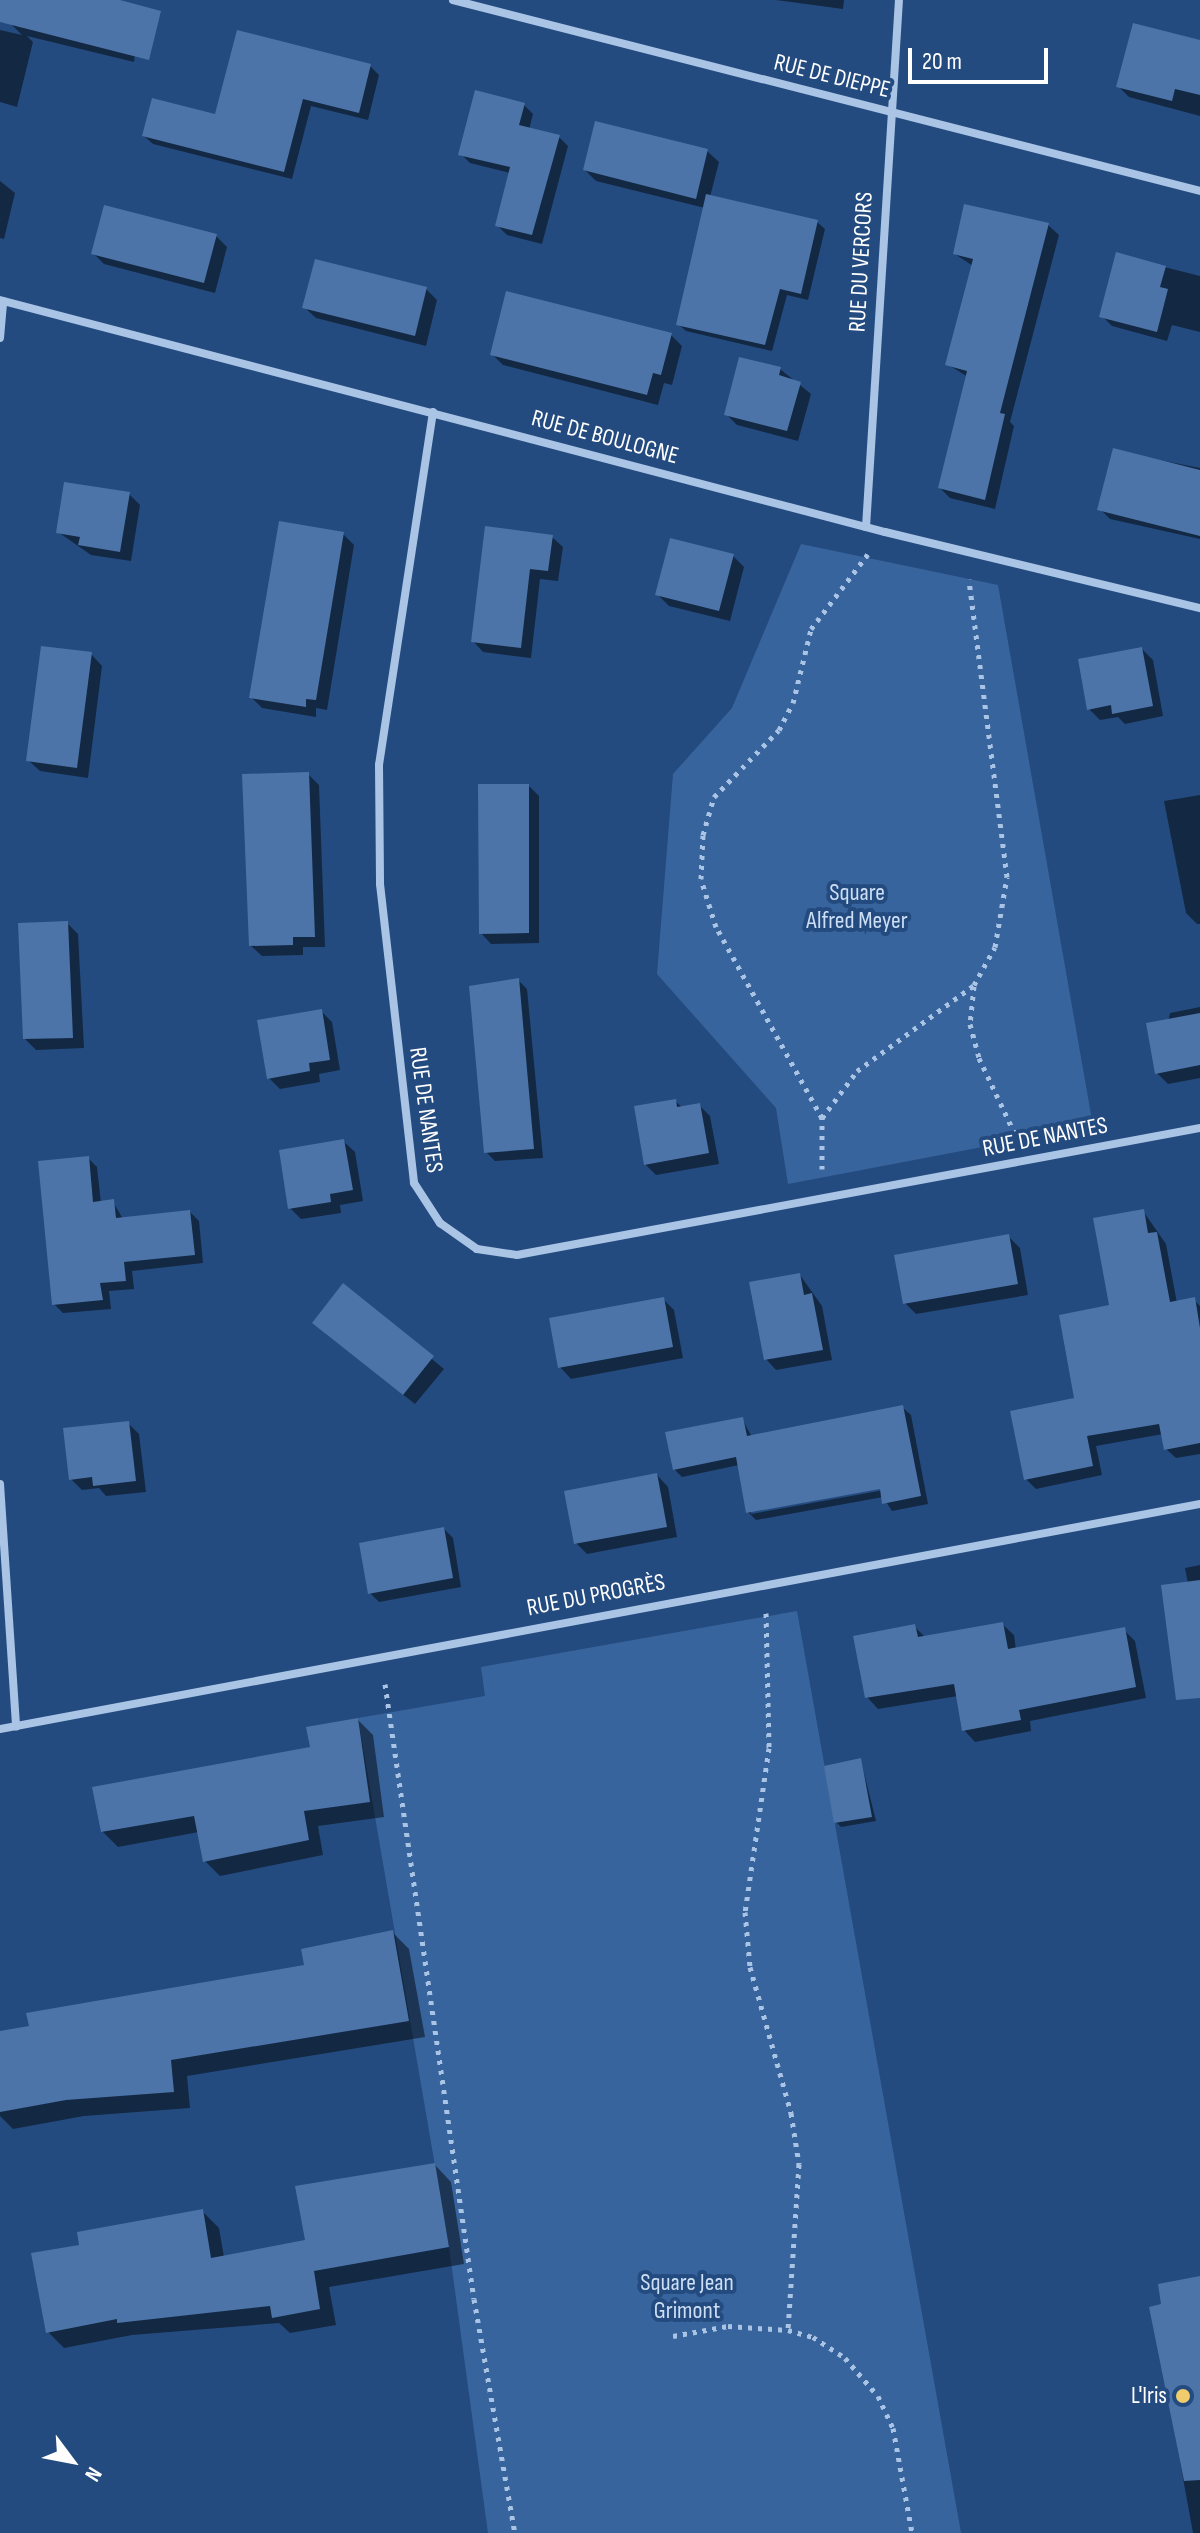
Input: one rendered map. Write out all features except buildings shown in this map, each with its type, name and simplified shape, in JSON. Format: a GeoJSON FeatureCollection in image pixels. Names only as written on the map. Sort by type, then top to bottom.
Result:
{"type":"FeatureCollection","features":[{"type":"Feature","properties":{"kind":"street","name":"RUE DE DIEPPE"},"geometry":{"type":"LineString","coordinates":[[453,0],[491,5],[1200,191]]}},
{"type":"Feature","properties":{"kind":"street","name":"RUE DU VERCORS"},"geometry":{"type":"LineString","coordinates":[[866,527],[889,111],[899,0]]}},
{"type":"Feature","properties":{"kind":"street","name":"RUE DE BOULOGNE"},"geometry":{"type":"LineString","coordinates":[[2,300],[885,532],[1200,608]]}},
{"type":"Feature","properties":{"kind":"street"},"geometry":{"type":"LineString","coordinates":[[0,338],[2,300]]}},
{"type":"Feature","properties":{"kind":"street","name":"RUE DE NANTES"},"geometry":{"type":"LineString","coordinates":[[433,412],[379,765],[380,884],[414,1183],[440,1223],[477,1249],[517,1255],[1200,1128]]}},
{"type":"Feature","properties":{"kind":"street"},"geometry":{"type":"LineString","coordinates":[[0,1484],[16,1726]]}},
{"type":"Feature","properties":{"kind":"street","name":"RUE DU PROGRÈS"},"geometry":{"type":"LineString","coordinates":[[0,1729],[381,1655],[1200,1504]]}},
{"type":"Feature","properties":{"kind":"path"},"geometry":{"type":"LineString","coordinates":[[823,1198],[822,1118],[716,927],[701,879],[703,835],[714,797],[786,717],[811,629],[885,532]]}},
{"type":"Feature","properties":{"kind":"path"},"geometry":{"type":"LineString","coordinates":[[965,551],[1007,877],[995,947],[974,985],[970,1024],[979,1058],[1028,1160]]}},
{"type":"Feature","properties":{"kind":"path"},"geometry":{"type":"LineString","coordinates":[[822,1118],[857,1071],[974,985]]}},
{"type":"Feature","properties":{"kind":"path"},"geometry":{"type":"LineString","coordinates":[[766,1584],[769,1748],[745,1912],[750,1967],[791,2113],[799,2164],[788,2330]]}},
{"type":"Feature","properties":{"kind":"path"},"geometry":{"type":"LineString","coordinates":[[381,1655],[474,2299],[515,2533]]}},
{"type":"Feature","properties":{"kind":"path"},"geometry":{"type":"LineString","coordinates":[[673,2336],[728,2326],[788,2330],[813,2337],[845,2358],[878,2396],[893,2428],[912,2533]]}},
{"type":"Feature","properties":{"kind":"green space","name":"Square Alfred Meyer"},"geometry":{"type":"Polygon","coordinates":[[[801,544],[998,585],[1093,1126],[788,1184],[776,1108],[657,974],[673,774],[732,708],[801,544]]]}},
{"type":"Feature","properties":{"kind":"green space","name":"Square Jean Grimont"},"geometry":{"type":"Polygon","coordinates":[[[797,1611],[961,2533],[488,2533],[449,2247],[358,1718],[485,1696],[481,1667],[797,1611]]]}},
{"type":"Feature","properties":{"kind":"place","name":"L'Iris"},"geometry":{"type":"Point","coordinates":[1183,2396]}}]}
